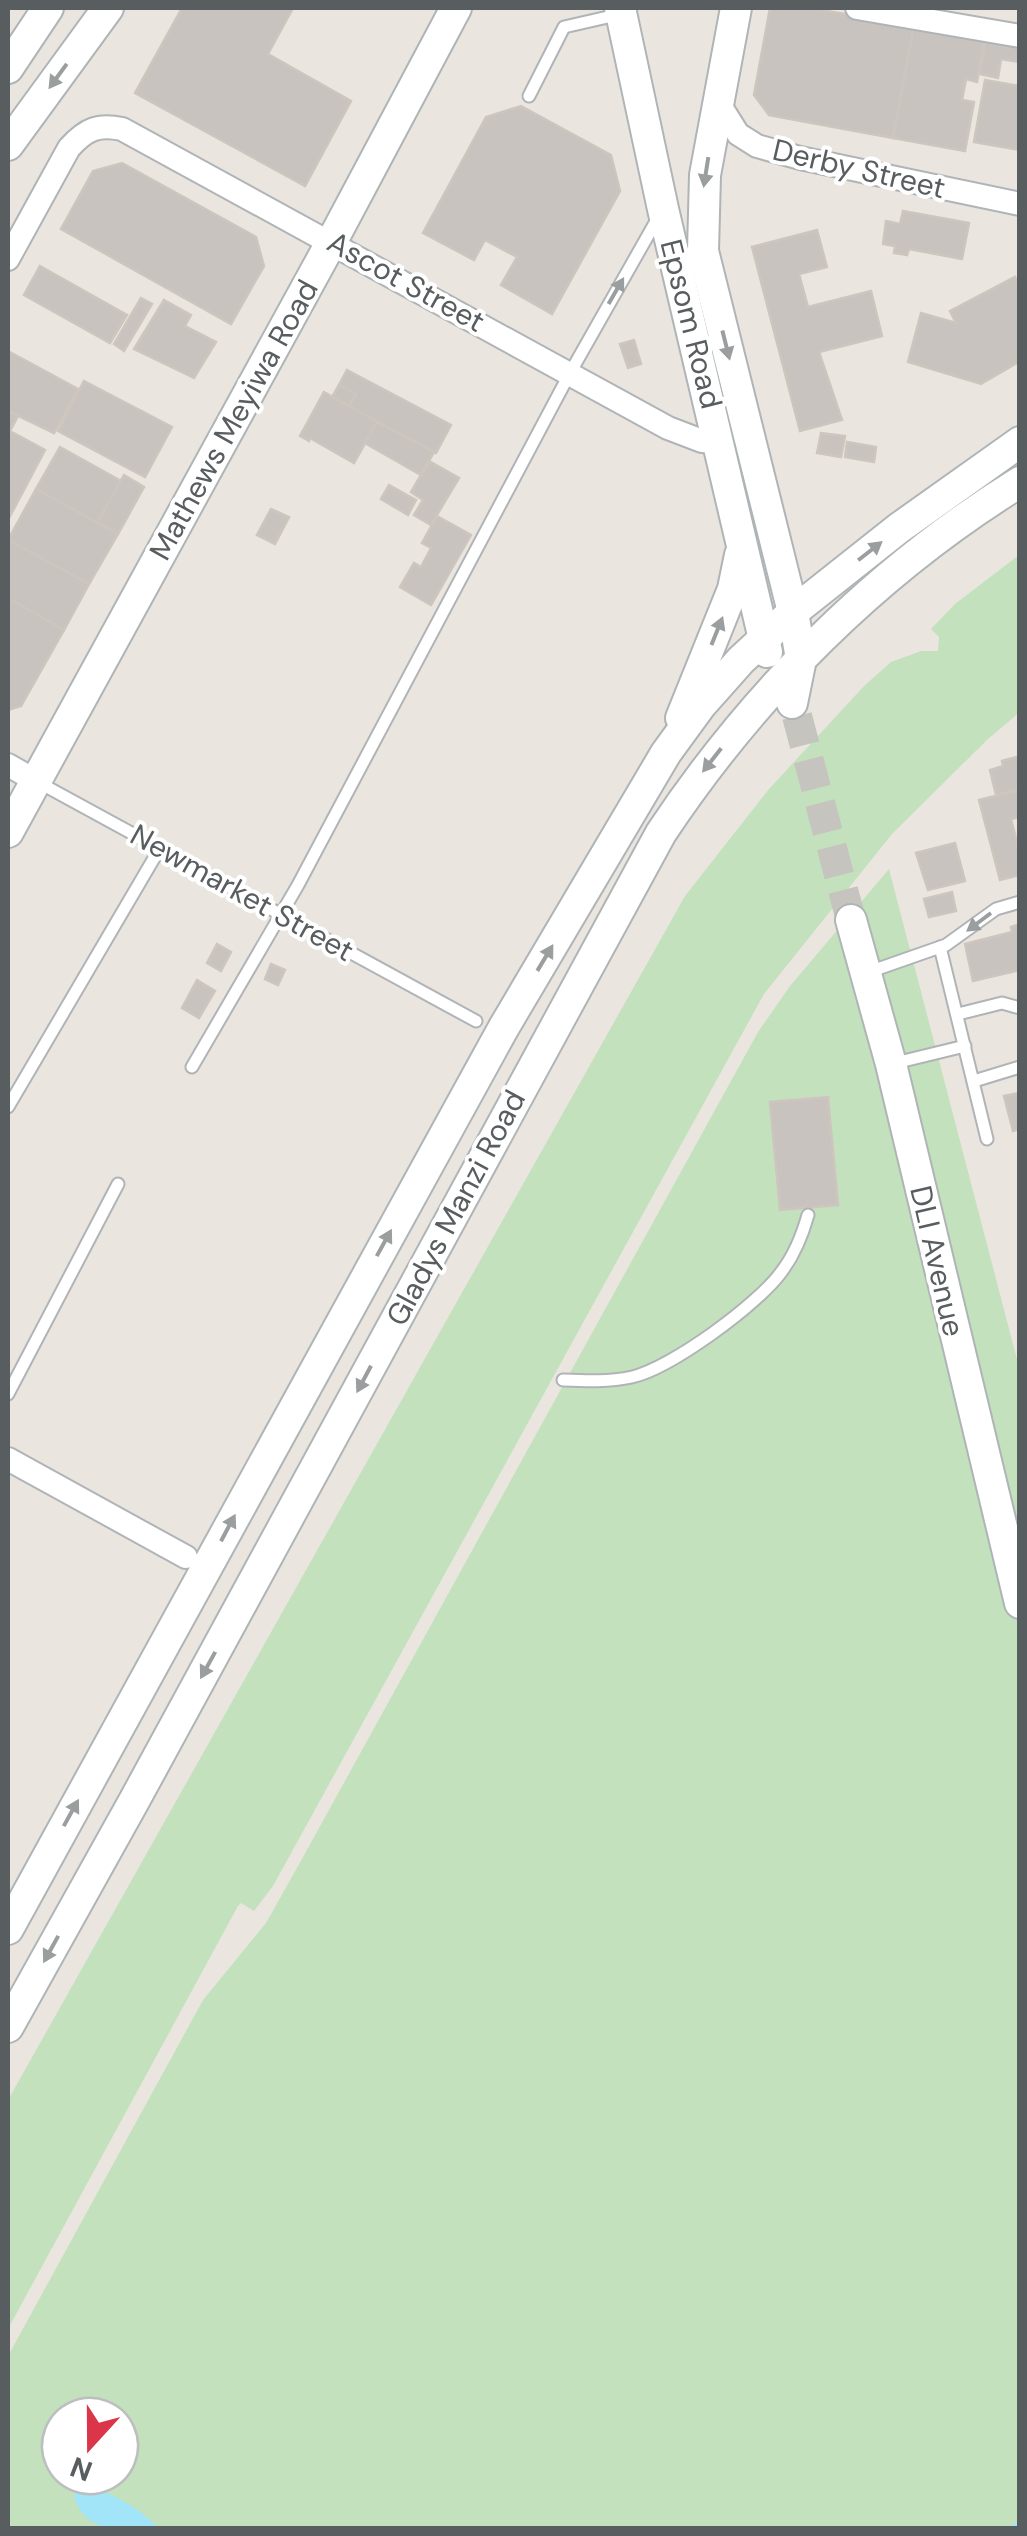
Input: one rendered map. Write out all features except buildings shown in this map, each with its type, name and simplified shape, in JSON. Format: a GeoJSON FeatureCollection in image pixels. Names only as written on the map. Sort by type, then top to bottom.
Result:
{"type":"FeatureCollection","features":[{"type":"Feature","properties":{"kind":"main road"},"geometry":{"type":"LineString","coordinates":[[8,68],[48,8]]}},
{"type":"Feature","properties":{"kind":"main road","name":"Mathews Meyiwa Road"},"geometry":{"type":"LineString","coordinates":[[8,832],[456,8]]}},
{"type":"Feature","properties":{"kind":"main road","name":"Epsom Road"},"geometry":{"type":"LineString","coordinates":[[736,8],[702,196],[703,251],[793,612],[801,659]]}},
{"type":"Feature","properties":{"kind":"main road"},"geometry":{"type":"LineString","coordinates":[[8,145],[100,10]]}},
{"type":"Feature","properties":{"kind":"main road","name":"Epsom Road"},"geometry":{"type":"LineString","coordinates":[[620,11],[764,639],[788,701]]}},
{"type":"Feature","properties":{"kind":"main road","name":"Gladys Manzi Road"},"geometry":{"type":"LineString","coordinates":[[8,1929],[196,1564],[490,1024],[666,753],[701,705],[793,612],[899,528],[1020,442]]}},
{"type":"Feature","properties":{"kind":"main road"},"geometry":{"type":"LineString","coordinates":[[788,701],[801,659],[842,619],[921,552],[1020,482]]}},
{"type":"Feature","properties":{"kind":"main road"},"geometry":{"type":"LineString","coordinates":[[666,753],[728,602],[743,544]]}},
{"type":"Feature","properties":{"kind":"main road","name":"Gladys Manzi Road"},"geometry":{"type":"LineString","coordinates":[[8,2026],[662,833],[700,775],[788,701]]}},
{"type":"Feature","properties":{"kind":"main road","name":"DLI Avenue"},"geometry":{"type":"LineString","coordinates":[[851,920],[891,1064],[1020,1603]]}},
{"type":"Feature","properties":{"kind":"main road"},"geometry":{"type":"LineString","coordinates":[[490,1024],[544,1048]]}},
{"type":"Feature","properties":{"kind":"main road"},"geometry":{"type":"LineString","coordinates":[[196,1564],[248,1593]]}},
{"type":"Feature","properties":{"kind":"street"},"geometry":{"type":"LineString","coordinates":[[857,8],[1020,36]]}},
{"type":"Feature","properties":{"kind":"street","name":"Derby Street"},"geometry":{"type":"LineString","coordinates":[[718,102],[728,122],[756,146],[1020,204]]}},
{"type":"Feature","properties":{"kind":"street","name":"Ascot Street"},"geometry":{"type":"LineString","coordinates":[[8,259],[69,148],[93,128],[122,129],[668,428],[702,441],[719,442]]}},
{"type":"Feature","properties":{"kind":"street","name":"Newmarket Street"},"geometry":{"type":"LineString","coordinates":[[8,765],[36,780]]}},
{"type":"Feature","properties":{"kind":"street"},"geometry":{"type":"LineString","coordinates":[[8,1459],[196,1564]]}},
{"type":"Feature","properties":{"kind":"lane"},"geometry":{"type":"LineString","coordinates":[[529,96],[564,27],[620,11]]}},
{"type":"Feature","properties":{"kind":"lane"},"geometry":{"type":"LineString","coordinates":[[192,1066],[298,885],[570,373],[663,209]]}},
{"type":"Feature","properties":{"kind":"lane","name":"Newmarket Street"},"geometry":{"type":"LineString","coordinates":[[36,780],[490,1024]]}},
{"type":"Feature","properties":{"kind":"lane"},"geometry":{"type":"LineString","coordinates":[[8,1107],[160,848]]}},
{"type":"Feature","properties":{"kind":"lane"},"geometry":{"type":"LineString","coordinates":[[866,973],[940,948],[996,909],[1020,902]]}},
{"type":"Feature","properties":{"kind":"lane"},"geometry":{"type":"LineString","coordinates":[[940,948],[987,1139]]}},
{"type":"Feature","properties":{"kind":"lane"},"geometry":{"type":"LineString","coordinates":[[958,1014],[1002,1003],[1020,1008]]}},
{"type":"Feature","properties":{"kind":"lane"},"geometry":{"type":"LineString","coordinates":[[891,1064],[965,1046]]}},
{"type":"Feature","properties":{"kind":"lane"},"geometry":{"type":"LineString","coordinates":[[974,1081],[1020,1066]]}},
{"type":"Feature","properties":{"kind":"lane"},"geometry":{"type":"LineString","coordinates":[[8,1394],[118,1184]]}},
{"type":"Feature","properties":{"kind":"lane"},"geometry":{"type":"LineString","coordinates":[[562,1380],[599,1381],[634,1376],[666,1362],[733,1317],[780,1274],[794,1253],[808,1216]]}},
{"type":"Feature","properties":{"kind":"green space"},"geometry":{"type":"Polygon","coordinates":[[[1019,555],[1019,713],[892,834],[764,994],[273,1886],[254,1911],[241,1903],[238,1906],[8,2329],[8,2100],[685,896],[769,789],[865,685],[891,662],[921,651],[938,651],[939,637],[931,629],[955,604],[1019,555]]]}},
{"type":"Feature","properties":{"kind":"green space"},"geometry":{"type":"Polygon","coordinates":[[[889,869],[1019,1367],[1019,2528],[8,2528],[8,2356],[203,2000],[266,1923],[758,1032],[790,986],[889,869]]]}},
{"type":"Feature","properties":{"kind":"water"},"geometry":{"type":"Polygon","coordinates":[[[113,2496],[158,2528],[120,2529],[97,2524],[80,2510],[74,2497],[113,2496]]]}},
{"type":"Feature","properties":{"kind":"waterway"},"geometry":{"type":"LineString","coordinates":[[1015,2528],[1020,2525]]}},
{"type":"Feature","properties":{"kind":"tunnel"},"geometry":{"type":"LineString","coordinates":[[797,716],[851,920]]}}]}
